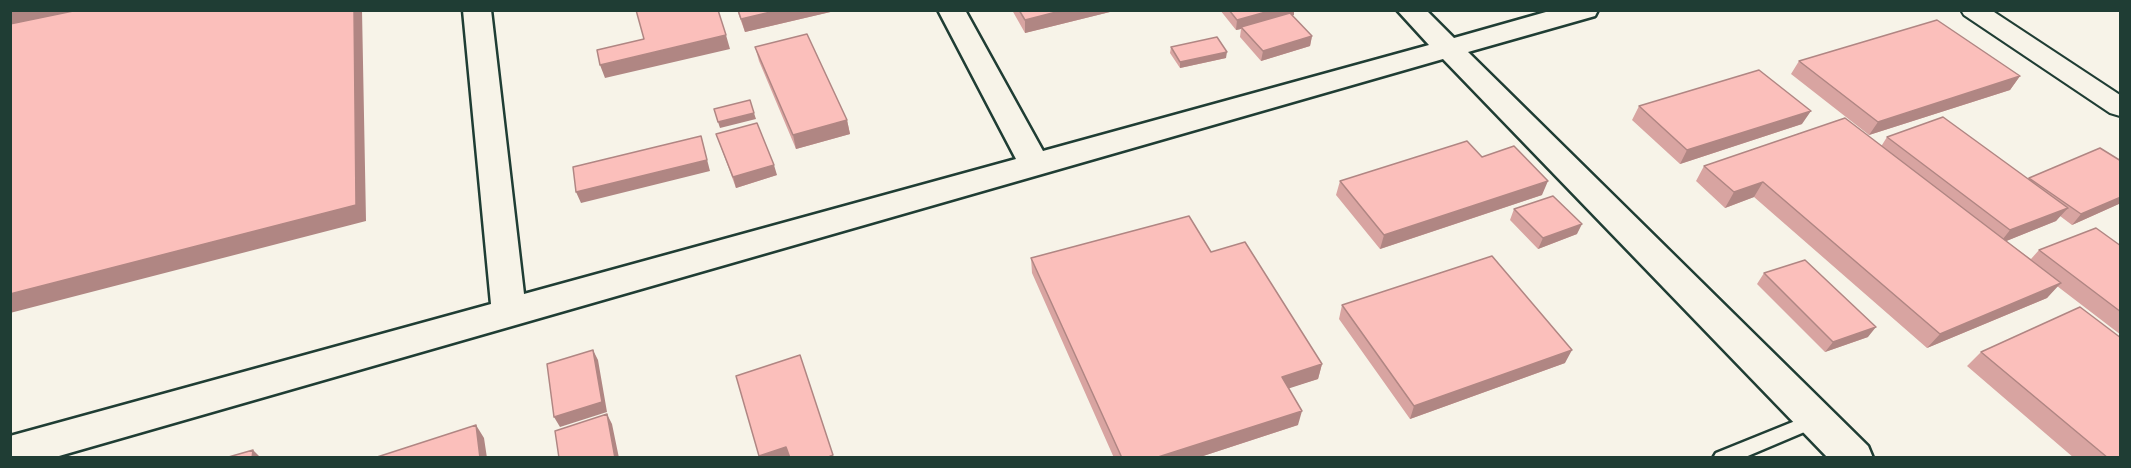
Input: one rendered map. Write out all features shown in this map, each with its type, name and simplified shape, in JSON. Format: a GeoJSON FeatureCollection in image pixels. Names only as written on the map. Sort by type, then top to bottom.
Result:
{"type":"FeatureCollection","features":[{"type":"Feature","properties":{"kind":"street"},"geometry":{"type":"LineString","coordinates":[[477,10],[509,314]]}},
{"type":"Feature","properties":{"kind":"street"},"geometry":{"type":"LineString","coordinates":[[951,10],[1036,166]]}},
{"type":"Feature","properties":{"kind":"street"},"geometry":{"type":"LineString","coordinates":[[1410,10],[1854,458]]}},
{"type":"Feature","properties":{"kind":"street"},"geometry":{"type":"LineString","coordinates":[[10,453],[1450,50],[1585,10]]}},
{"type":"Feature","properties":{"kind":"street"},"geometry":{"type":"LineString","coordinates":[[1973,10],[2121,107]]}},
{"type":"Feature","properties":{"kind":"lane"},"geometry":{"type":"LineString","coordinates":[[1722,458],[1815,420]]}},
{"type":"Feature","properties":{"kind":"building"},"geometry":{"type":"Polygon","coordinates":[[[78,10],[354,10],[356,205],[10,294],[10,24],[78,10]]]}},
{"type":"Feature","properties":{"kind":"building"},"geometry":{"type":"Polygon","coordinates":[[[636,10],[718,10],[726,35],[600,65],[597,50],[644,39],[636,10]]]}},
{"type":"Feature","properties":{"kind":"building"},"geometry":{"type":"Polygon","coordinates":[[[738,10],[779,10],[741,19],[738,10]]]}},
{"type":"Feature","properties":{"kind":"building"},"geometry":{"type":"Polygon","coordinates":[[[1019,10],[1064,10],[1025,20],[1019,10]]]}},
{"type":"Feature","properties":{"kind":"building"},"geometry":{"type":"Polygon","coordinates":[[[1229,10],[1273,10],[1237,20],[1229,10]]]}},
{"type":"Feature","properties":{"kind":"building"},"geometry":{"type":"Polygon","coordinates":[[[1290,13],[1312,36],[1263,51],[1241,27],[1290,13]]]}},
{"type":"Feature","properties":{"kind":"building"},"geometry":{"type":"Polygon","coordinates":[[[1937,20],[2020,76],[1878,122],[1799,61],[1937,20]]]}},
{"type":"Feature","properties":{"kind":"building"},"geometry":{"type":"Polygon","coordinates":[[[807,34],[847,120],[793,135],[755,47],[807,34]]]}},
{"type":"Feature","properties":{"kind":"building"},"geometry":{"type":"Polygon","coordinates":[[[1217,37],[1227,52],[1180,62],[1171,47],[1217,37]]]}},
{"type":"Feature","properties":{"kind":"building"},"geometry":{"type":"Polygon","coordinates":[[[1759,70],[1811,111],[1687,150],[1639,106],[1759,70]]]}},
{"type":"Feature","properties":{"kind":"building"},"geometry":{"type":"Polygon","coordinates":[[[750,100],[754,113],[718,122],[714,109],[750,100]]]}},
{"type":"Feature","properties":{"kind":"building"},"geometry":{"type":"Polygon","coordinates":[[[1943,117],[2068,208],[2010,230],[1887,137],[1943,117]]]}},
{"type":"Feature","properties":{"kind":"building"},"geometry":{"type":"Polygon","coordinates":[[[1845,118],[2061,283],[1940,334],[1763,182],[1734,192],[1704,166],[1845,118]]]}},
{"type":"Feature","properties":{"kind":"building"},"geometry":{"type":"Polygon","coordinates":[[[757,123],[774,165],[733,177],[716,134],[757,123]]]}},
{"type":"Feature","properties":{"kind":"building"},"geometry":{"type":"Polygon","coordinates":[[[701,136],[707,160],[576,192],[573,167],[701,136]]]}},
{"type":"Feature","properties":{"kind":"building"},"geometry":{"type":"Polygon","coordinates":[[[1467,141],[1482,157],[1514,146],[1548,181],[1384,235],[1340,181],[1467,141]]]}},
{"type":"Feature","properties":{"kind":"building"},"geometry":{"type":"Polygon","coordinates":[[[2100,148],[2121,161],[2121,197],[2081,214],[2029,178],[2100,148]]]}},
{"type":"Feature","properties":{"kind":"building"},"geometry":{"type":"Polygon","coordinates":[[[1553,196],[1582,224],[1543,238],[1514,209],[1553,196]]]}},
{"type":"Feature","properties":{"kind":"building"},"geometry":{"type":"Polygon","coordinates":[[[1189,216],[1211,252],[1245,242],[1322,364],[1282,377],[1302,411],[1155,458],[1122,458],[1031,258],[1189,216]]]}},
{"type":"Feature","properties":{"kind":"building"},"geometry":{"type":"Polygon","coordinates":[[[2096,228],[2121,246],[2121,312],[2039,250],[2096,228]]]}},
{"type":"Feature","properties":{"kind":"building"},"geometry":{"type":"Polygon","coordinates":[[[1492,256],[1572,350],[1414,406],[1342,305],[1492,256]]]}},
{"type":"Feature","properties":{"kind":"building"},"geometry":{"type":"Polygon","coordinates":[[[1805,260],[1876,327],[1833,342],[1764,273],[1805,260]]]}},
{"type":"Feature","properties":{"kind":"building"},"geometry":{"type":"Polygon","coordinates":[[[2080,307],[2121,338],[2121,458],[2108,458],[1981,352],[2080,307]]]}},
{"type":"Feature","properties":{"kind":"building"},"geometry":{"type":"Polygon","coordinates":[[[593,350],[602,402],[554,417],[547,364],[593,350]]]}},
{"type":"Feature","properties":{"kind":"building"},"geometry":{"type":"Polygon","coordinates":[[[800,355],[833,455],[826,458],[790,458],[786,447],[759,456],[736,376],[800,355]]]}},
{"type":"Feature","properties":{"kind":"building"},"geometry":{"type":"Polygon","coordinates":[[[607,414],[615,458],[559,458],[555,431],[607,414]]]}},
{"type":"Feature","properties":{"kind":"building"},"geometry":{"type":"Polygon","coordinates":[[[476,425],[480,458],[374,458],[476,425]]]}},
{"type":"Feature","properties":{"kind":"building"},"geometry":{"type":"Polygon","coordinates":[[[253,450],[252,458],[225,458],[253,450]]]}}]}
